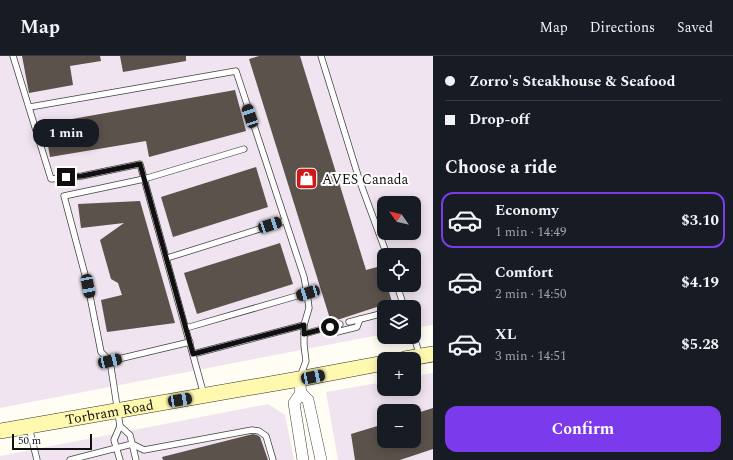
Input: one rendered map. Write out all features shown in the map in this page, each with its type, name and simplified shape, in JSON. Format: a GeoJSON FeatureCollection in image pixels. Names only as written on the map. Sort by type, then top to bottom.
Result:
{"type":"FeatureCollection","features":[{"type":"Feature","properties":{"kind":"main road","name":"Torbram Road"},"geometry":{"type":"LineString","coordinates":[[0,431],[204,396],[300,386],[377,365]]}},
{"type":"Feature","properties":{"kind":"street"},"geometry":{"type":"LineString","coordinates":[[300,386],[294,403],[303,460]]}},
{"type":"Feature","properties":{"kind":"street"},"geometry":{"type":"LineString","coordinates":[[300,386],[308,400],[321,460]]}},
{"type":"Feature","properties":{"kind":"lane"},"geometry":{"type":"LineString","coordinates":[[14,56],[51,179],[82,176],[140,164],[204,396]]}},
{"type":"Feature","properties":{"kind":"lane"},"geometry":{"type":"LineString","coordinates":[[321,56],[360,182],[384,248]]}},
{"type":"Feature","properties":{"kind":"lane"},"geometry":{"type":"LineString","coordinates":[[30,107],[236,71],[308,293],[309,308],[304,325],[306,362],[300,386]]}},
{"type":"Feature","properties":{"kind":"lane"},"geometry":{"type":"LineString","coordinates":[[120,460],[114,440],[120,426],[110,361],[101,352],[88,286],[64,196],[144,179],[244,149]]}},
{"type":"Feature","properties":{"kind":"lane"},"geometry":{"type":"LineString","coordinates":[[167,258],[285,221]]}},
{"type":"Feature","properties":{"kind":"lane"},"geometry":{"type":"LineString","coordinates":[[186,328],[308,293]]}},
{"type":"Feature","properties":{"kind":"lane"},"geometry":{"type":"LineString","coordinates":[[349,322],[377,315]]}},
{"type":"Feature","properties":{"kind":"lane"},"geometry":{"type":"LineString","coordinates":[[330,327],[337,332],[358,327],[360,319]]}},
{"type":"Feature","properties":{"kind":"lane"},"geometry":{"type":"LineString","coordinates":[[304,334],[340,324]]}},
{"type":"Feature","properties":{"kind":"lane"},"geometry":{"type":"LineString","coordinates":[[193,354],[304,325]]}},
{"type":"Feature","properties":{"kind":"lane"},"geometry":{"type":"LineString","coordinates":[[110,361],[190,342]]}},
{"type":"Feature","properties":{"kind":"lane"},"geometry":{"type":"LineString","coordinates":[[419,344],[426,355]]}},
{"type":"Feature","properties":{"kind":"lane"},"geometry":{"type":"LineString","coordinates":[[29,426],[38,460]]}},
{"type":"Feature","properties":{"kind":"lane"},"geometry":{"type":"LineString","coordinates":[[120,426],[130,435],[136,460]]}},
{"type":"Feature","properties":{"kind":"lane"},"geometry":{"type":"LineString","coordinates":[[70,460],[132,444],[144,450],[252,430],[259,431],[266,436],[273,460]]}},
{"type":"Feature","properties":{"kind":"shaded area"},"geometry":{"type":"Polygon","coordinates":[[[0,56],[433,56],[433,325],[421,327],[421,300],[377,300],[377,335],[0,408],[0,56]]]}},
{"type":"Feature","properties":{"kind":"shaded area"},"geometry":{"type":"Polygon","coordinates":[[[433,373],[433,460],[338,460],[326,392],[377,383],[377,396],[421,396],[421,375],[433,373]]]}},
{"type":"Feature","properties":{"kind":"shaded area"},"geometry":{"type":"Polygon","coordinates":[[[268,404],[285,415],[294,460],[0,460],[0,456],[268,404]]]}},
{"type":"Feature","properties":{"kind":"building"},"geometry":{"type":"Polygon","coordinates":[[[22,56],[100,56],[101,61],[70,66],[73,85],[29,93],[22,56]]]}},
{"type":"Feature","properties":{"kind":"building"},"geometry":{"type":"Polygon","coordinates":[[[120,56],[186,56],[186,61],[123,72],[120,56]]]}},
{"type":"Feature","properties":{"kind":"building"},"geometry":{"type":"Polygon","coordinates":[[[259,56],[300,56],[366,270],[377,267],[377,292],[389,292],[391,300],[377,300],[377,307],[331,322],[249,59],[259,56]]]}},
{"type":"Feature","properties":{"kind":"building"},"geometry":{"type":"Polygon","coordinates":[[[235,90],[246,131],[149,157],[146,141],[50,157],[44,124],[235,90]]]}},
{"type":"Feature","properties":{"kind":"building"},"geometry":{"type":"Polygon","coordinates":[[[256,167],[268,207],[173,237],[161,197],[256,167]]]}},
{"type":"Feature","properties":{"kind":"building"},"geometry":{"type":"Polygon","coordinates":[[[140,201],[175,323],[107,332],[101,300],[122,295],[118,283],[111,279],[100,240],[124,223],[81,228],[78,204],[140,201]]]}},
{"type":"Feature","properties":{"kind":"building"},"geometry":{"type":"Polygon","coordinates":[[[280,243],[293,284],[197,314],[184,273],[280,243]]]}},
{"type":"Feature","properties":{"kind":"building"},"geometry":{"type":"Polygon","coordinates":[[[433,408],[433,449],[400,460],[355,460],[351,434],[377,426],[377,448],[421,448],[421,412],[433,408]]]}},
{"type":"Feature","properties":{"kind":"building"},"geometry":{"type":"Polygon","coordinates":[[[253,434],[260,437],[268,460],[163,460],[162,457],[253,434]]]}},
{"type":"Feature","properties":{"kind":"place","name":"AVES Canada"},"geometry":{"type":"Point","coordinates":[307,179]}},
{"type":"Feature","properties":{"kind":"route"},"geometry":{"type":"LineString","coordinates":[[66,177],[82,176],[140,164],[193,354],[304,325],[304,334],[330,327]]}}]}
